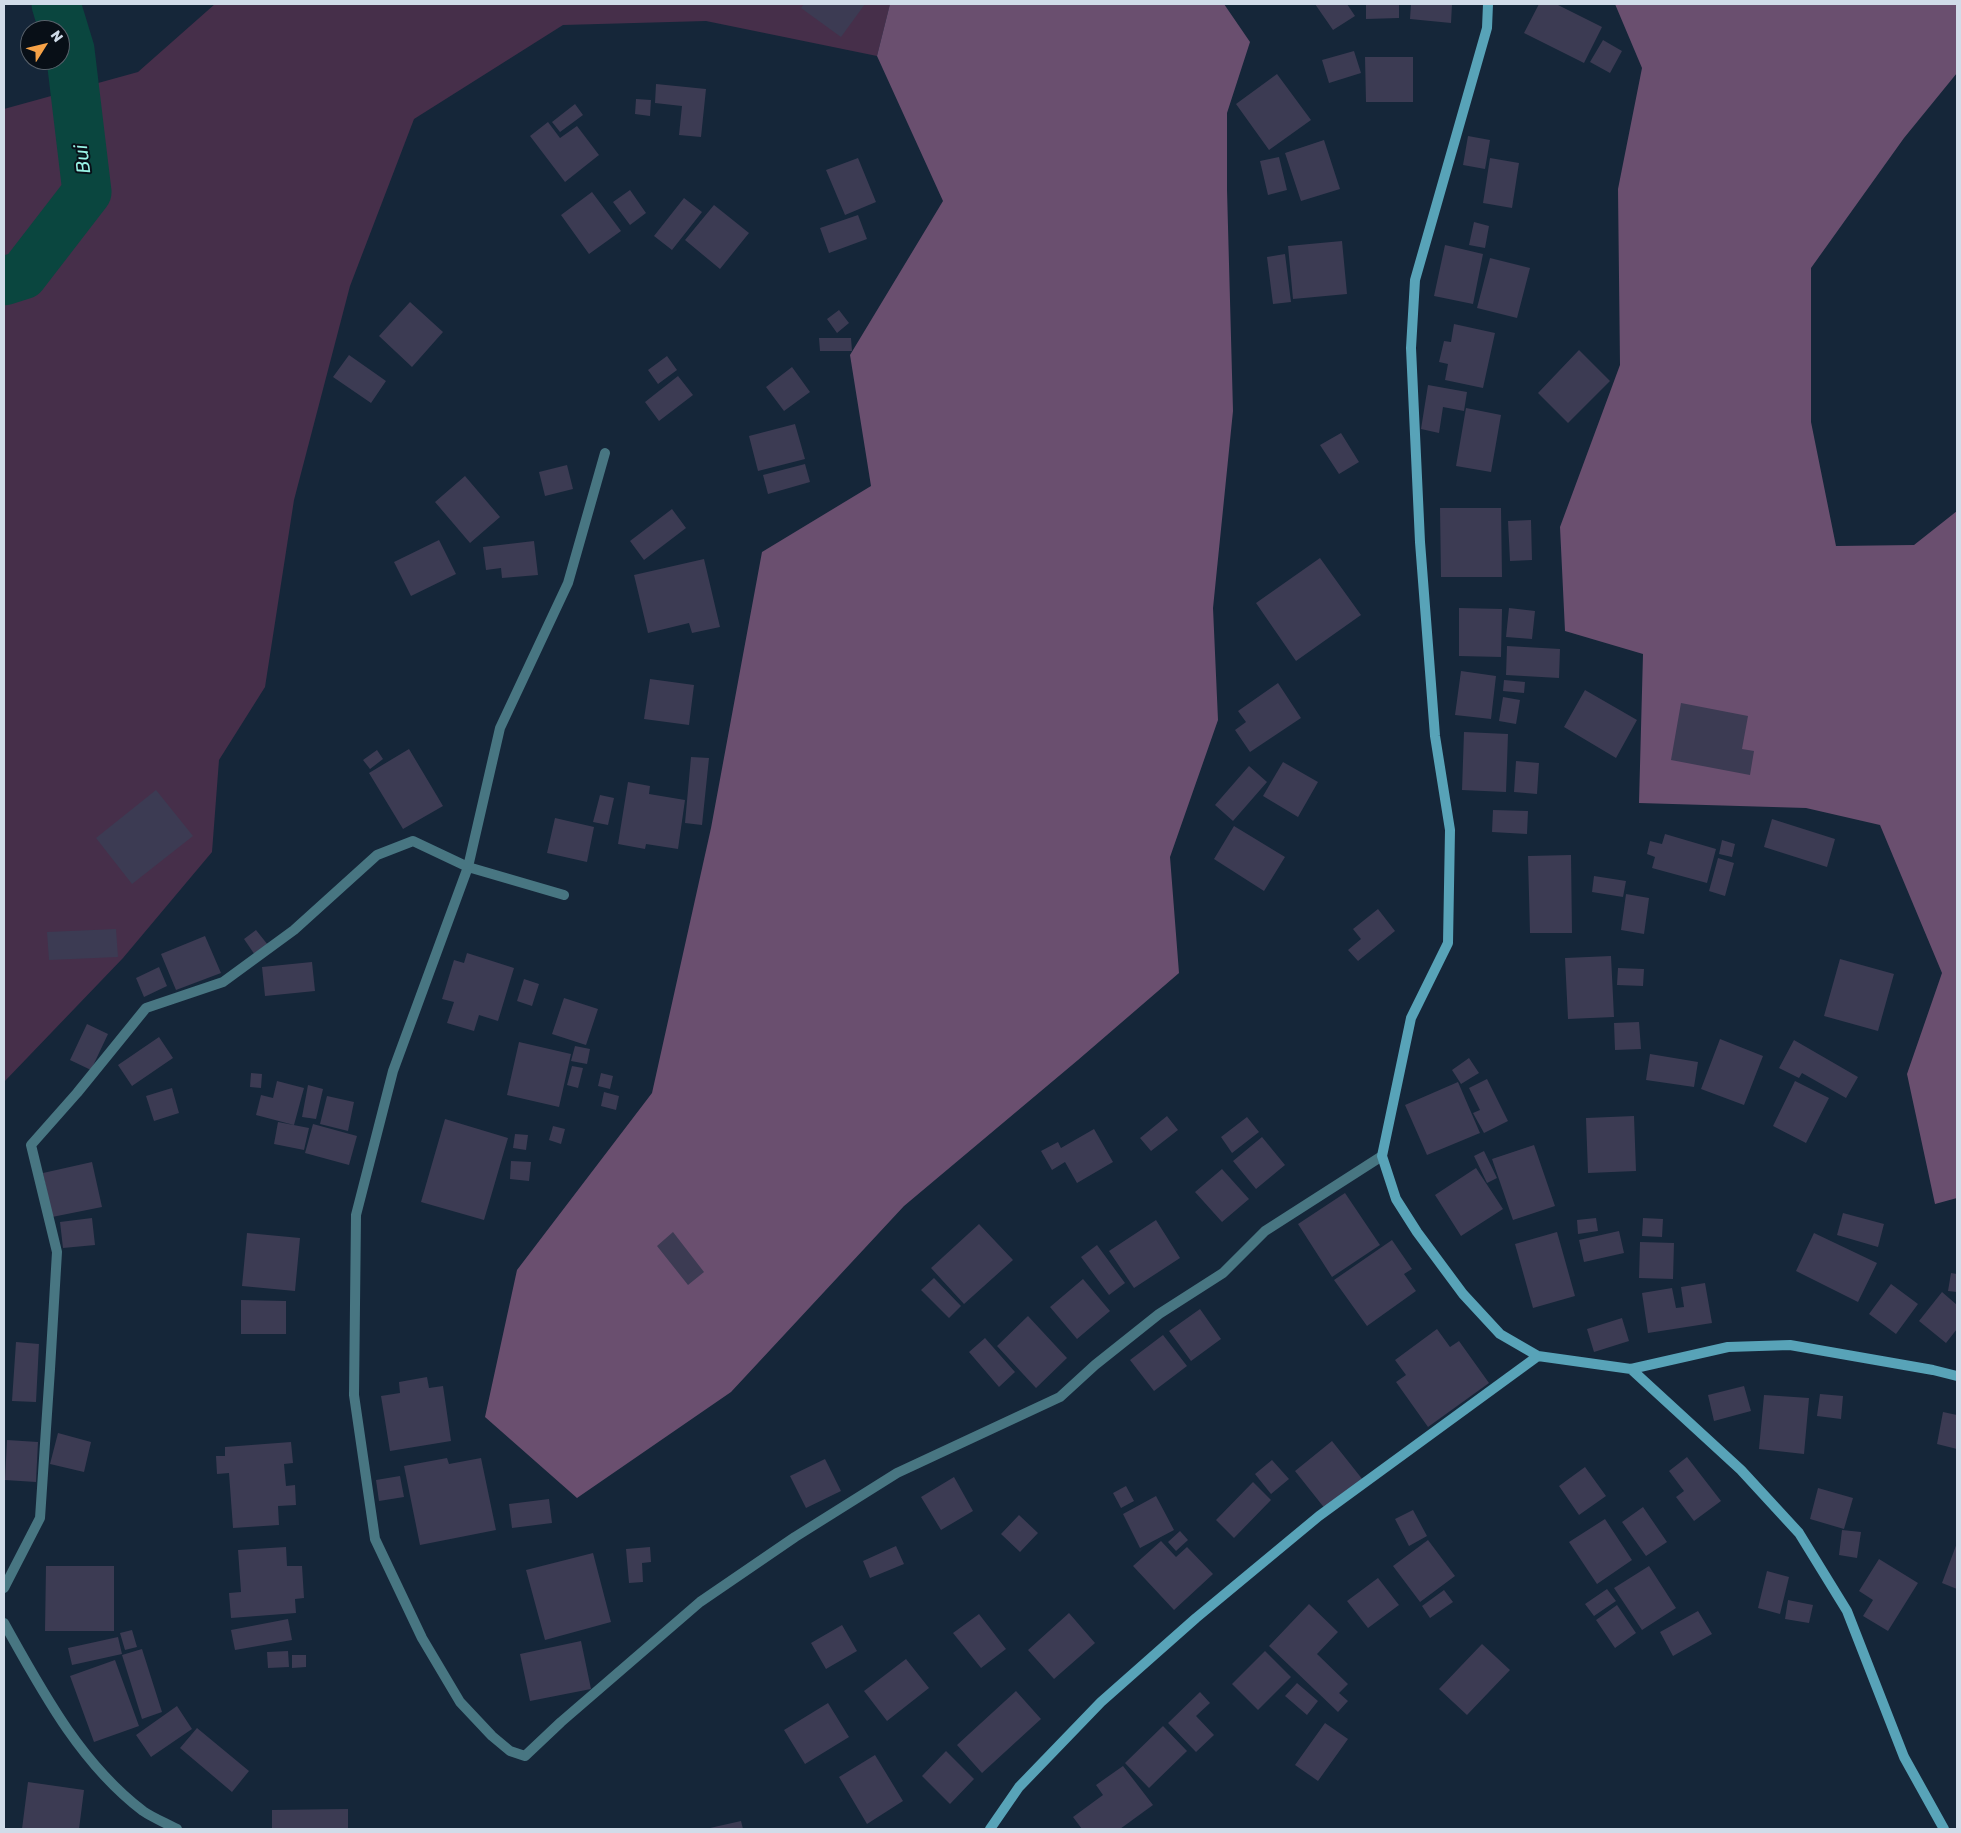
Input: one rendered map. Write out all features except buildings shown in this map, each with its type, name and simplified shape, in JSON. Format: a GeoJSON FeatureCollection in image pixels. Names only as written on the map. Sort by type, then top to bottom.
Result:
{"type":"FeatureCollection","features":[{"type":"Feature","properties":{"kind":"street"},"geometry":{"type":"LineString","coordinates":[[1488,4],[1487,28],[1415,280],[1411,348],[1414,438],[1435,736],[1450,830],[1448,943],[1411,1018],[1382,1156],[1396,1199],[1417,1232],[1463,1294],[1500,1334],[1538,1356],[1631,1369],[1728,1346],[1790,1345],[1933,1370],[1957,1376]]}},
{"type":"Feature","properties":{"kind":"street"},"geometry":{"type":"LineString","coordinates":[[604,453],[568,583],[500,728],[468,867],[393,1071],[356,1215],[354,1394],[375,1539],[422,1638],[460,1702],[492,1736],[510,1751],[526,1756],[561,1722],[700,1602],[795,1537],[897,1473],[1060,1397],[1095,1365],[1159,1314],[1223,1273],[1265,1230],[1382,1156]]}},
{"type":"Feature","properties":{"kind":"street"},"geometry":{"type":"LineString","coordinates":[[4,1588],[40,1518],[50,1369],[57,1252],[31,1145],[77,1093],[146,1008],[223,982],[294,930],[377,855],[413,841],[468,867],[564,895]]}},
{"type":"Feature","properties":{"kind":"street"},"geometry":{"type":"LineString","coordinates":[[990,1829],[1019,1787],[1100,1702],[1196,1618],[1319,1516],[1538,1356]]}},
{"type":"Feature","properties":{"kind":"street"},"geometry":{"type":"LineString","coordinates":[[1631,1369],[1741,1470],[1799,1533],[1847,1611],[1904,1757],[1944,1829]]}},
{"type":"Feature","properties":{"kind":"street"},"geometry":{"type":"LineString","coordinates":[[4,1623],[55,1713],[105,1777],[144,1812],[177,1829]]}},
{"type":"Feature","properties":{"kind":"shaded area"},"geometry":{"type":"Polygon","coordinates":[[[215,4],[890,4],[877,56],[706,21],[563,25],[414,119],[350,286],[294,500],[265,687],[219,760],[212,852],[123,958],[4,1082],[4,109],[138,72],[215,4]]]}},
{"type":"Feature","properties":{"kind":"shaded area"},"geometry":{"type":"Polygon","coordinates":[[[890,4],[1224,4],[1250,42],[1227,113],[1227,190],[1233,411],[1213,608],[1218,720],[1170,857],[1179,973],[904,1206],[731,1392],[577,1498],[485,1417],[517,1270],[652,1093],[711,828],[762,552],[871,486],[850,355],[943,201],[877,56],[890,4]]]}},
{"type":"Feature","properties":{"kind":"shaded area"},"geometry":{"type":"Polygon","coordinates":[[[1615,4],[1957,4],[1957,73],[1904,138],[1811,268],[1811,422],[1836,546],[1914,545],[1957,511],[1957,1198],[1935,1204],[1907,1074],[1942,973],[1880,825],[1806,808],[1639,803],[1643,654],[1565,631],[1560,527],[1620,365],[1618,189],[1642,68],[1615,4]]]}},
{"type":"Feature","properties":{"kind":"waterway","name":"Bui"},"geometry":{"type":"LineString","coordinates":[[4,281],[23,275],[87,192],[70,50],[56,4]]}}]}
